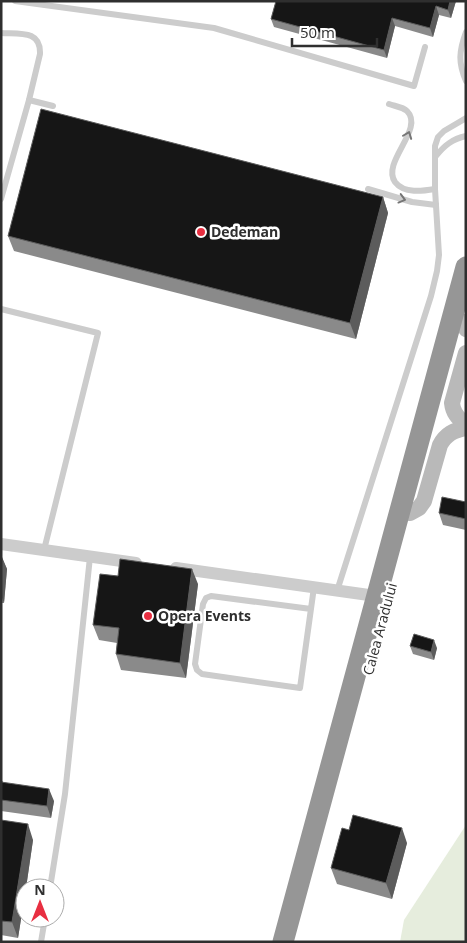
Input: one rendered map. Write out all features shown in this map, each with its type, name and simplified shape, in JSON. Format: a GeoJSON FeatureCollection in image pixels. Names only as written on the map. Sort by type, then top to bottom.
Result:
{"type":"FeatureCollection","features":[{"type":"Feature","properties":{"kind":"highway","name":"Calea Aradului"},"geometry":{"type":"LineString","coordinates":[[283,942],[466,267]]}},
{"type":"Feature","properties":{"kind":"highway","name":"Calea Aradului"},"geometry":{"type":"LineString","coordinates":[[297,942],[410,513],[465,323]]}},
{"type":"Feature","properties":{"kind":"street"},"geometry":{"type":"LineString","coordinates":[[410,513],[419,508],[424,501],[443,438],[466,426],[453,410],[452,403],[466,352]]}},
{"type":"Feature","properties":{"kind":"street"},"geometry":{"type":"LineString","coordinates":[[1,544],[149,565]]}},
{"type":"Feature","properties":{"kind":"street","name":"Calea Aradului"},"geometry":{"type":"LineString","coordinates":[[168,567],[376,596]]}},
{"type":"Feature","properties":{"kind":"lane"},"geometry":{"type":"LineString","coordinates":[[15,1],[214,28],[414,86],[425,47]]}},
{"type":"Feature","properties":{"kind":"lane"},"geometry":{"type":"LineString","coordinates":[[466,32],[461,46],[460,57],[461,70],[466,81]]}},
{"type":"Feature","properties":{"kind":"lane"},"geometry":{"type":"LineString","coordinates":[[1,33],[32,36],[38,41],[40,48],[40,54],[1,199]]}},
{"type":"Feature","properties":{"kind":"lane"},"geometry":{"type":"LineString","coordinates":[[460,57],[466,62]]}},
{"type":"Feature","properties":{"kind":"lane"},"geometry":{"type":"LineString","coordinates":[[28,100],[53,106]]}},
{"type":"Feature","properties":{"kind":"lane"},"geometry":{"type":"LineString","coordinates":[[389,104],[406,109],[411,116],[412,124],[394,163],[392,176],[397,185],[405,189],[413,191],[435,190]]}},
{"type":"Feature","properties":{"kind":"lane"},"geometry":{"type":"LineString","coordinates":[[337,591],[437,271],[435,146],[438,137],[444,131],[466,118]]}},
{"type":"Feature","properties":{"kind":"lane"},"geometry":{"type":"LineString","coordinates":[[436,156],[451,142],[466,136]]}},
{"type":"Feature","properties":{"kind":"lane"},"geometry":{"type":"LineString","coordinates":[[368,190],[412,202],[436,205]]}},
{"type":"Feature","properties":{"kind":"lane"},"geometry":{"type":"LineString","coordinates":[[1,308],[98,333],[44,550]]}},
{"type":"Feature","properties":{"kind":"lane"},"geometry":{"type":"LineString","coordinates":[[52,878],[65,794],[90,557]]}},
{"type":"Feature","properties":{"kind":"lane"},"geometry":{"type":"LineString","coordinates":[[312,609],[212,596],[206,598],[195,664],[197,670],[202,674],[300,688],[312,609],[314,588]]}},
{"type":"Feature","properties":{"kind":"lane"},"geometry":{"type":"LineString","coordinates":[[41,942],[43,928]]}},
{"type":"Feature","properties":{"kind":"green space"},"geometry":{"type":"Polygon","coordinates":[[[466,825],[466,942],[400,942],[404,920],[466,825]]]}},
{"type":"Feature","properties":{"kind":"building"},"geometry":{"type":"Polygon","coordinates":[[[276,1],[450,1],[448,10],[436,6],[430,28],[392,18],[384,50],[271,19],[276,1]]]}},
{"type":"Feature","properties":{"kind":"building","name":"Dedeman"},"geometry":{"type":"Polygon","coordinates":[[[41,109],[383,197],[350,323],[8,236],[41,109]]]}},
{"type":"Feature","properties":{"kind":"building"},"geometry":{"type":"Polygon","coordinates":[[[442,497],[466,502],[466,519],[439,513],[442,497]]]}},
{"type":"Feature","properties":{"kind":"building","name":"Opera Events"},"geometry":{"type":"Polygon","coordinates":[[[120,559],[192,569],[180,663],[116,654],[119,628],[93,625],[100,574],[118,576],[120,559]]]}},
{"type":"Feature","properties":{"kind":"building"},"geometry":{"type":"Polygon","coordinates":[[[414,634],[434,640],[431,652],[410,646],[414,634]]]}},
{"type":"Feature","properties":{"kind":"building"},"geometry":{"type":"Polygon","coordinates":[[[1,782],[49,789],[47,806],[1,800],[1,782]]]}},
{"type":"Feature","properties":{"kind":"building"},"geometry":{"type":"Polygon","coordinates":[[[353,815],[402,828],[386,883],[331,868],[342,828],[349,830],[353,815]]]}},
{"type":"Feature","properties":{"kind":"building"},"geometry":{"type":"Polygon","coordinates":[[[1,820],[28,824],[19,878],[15,878],[15,904],[12,922],[1,921],[1,820]]]}},
{"type":"Feature","properties":{"kind":"place","name":"Dedeman"},"geometry":{"type":"Point","coordinates":[201,232]}},
{"type":"Feature","properties":{"kind":"place","name":"Opera Events"},"geometry":{"type":"Point","coordinates":[148,616]}}]}
